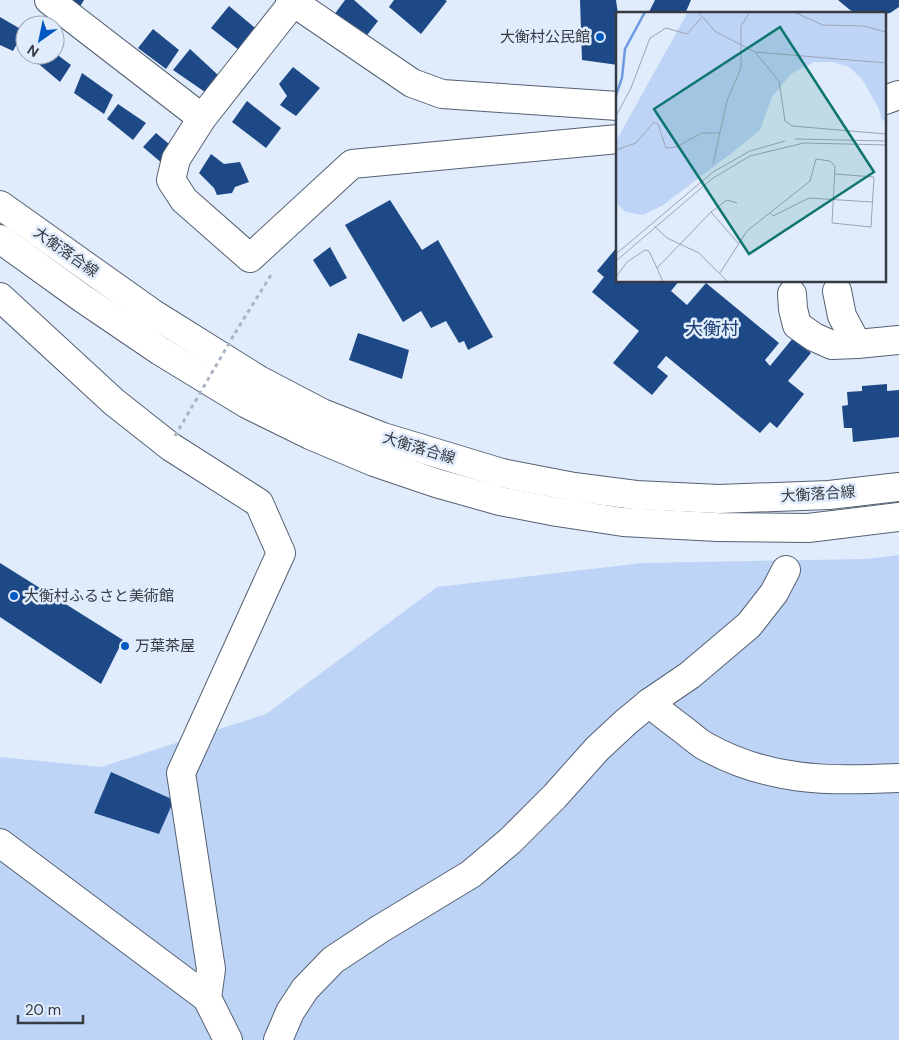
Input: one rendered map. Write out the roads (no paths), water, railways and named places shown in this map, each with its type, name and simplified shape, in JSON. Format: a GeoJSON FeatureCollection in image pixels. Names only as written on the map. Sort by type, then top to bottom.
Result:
{"type":"FeatureCollection","features":[{"type":"Feature","properties":{"kind":"street"},"geometry":{"type":"LineString","coordinates":[[49,0],[202,118]]}},
{"type":"Feature","properties":{"kind":"street"},"geometry":{"type":"LineString","coordinates":[[616,106],[442,94],[412,83],[292,1],[202,118],[176,159],[171,180],[184,200],[260,266],[352,164],[616,139]]}},
{"type":"Feature","properties":{"kind":"street"},"geometry":{"type":"LineString","coordinates":[[886,100],[899,96]]}},
{"type":"Feature","properties":{"kind":"street","name":"大衡落合線"},"geometry":{"type":"LineString","coordinates":[[0,205],[152,313],[259,380],[322,412],[383,437],[502,473],[574,487],[636,495],[719,499],[830,495],[899,487]]}},
{"type":"Feature","properties":{"kind":"street","name":"大衡落合線"},"geometry":{"type":"LineString","coordinates":[[0,239],[160,351],[247,404],[310,435],[374,462],[436,483],[500,501],[624,522],[717,527],[808,528],[899,517]]}},
{"type":"Feature","properties":{"kind":"street"},"geometry":{"type":"LineString","coordinates":[[837,291],[842,316],[857,344]]}},
{"type":"Feature","properties":{"kind":"street"},"geometry":{"type":"LineString","coordinates":[[792,294],[797,325],[814,337],[832,344],[899,340]]}},
{"type":"Feature","properties":{"kind":"street"},"geometry":{"type":"LineString","coordinates":[[0,297],[114,402],[171,447],[259,503],[281,553],[181,773],[210,969],[207,998]]}},
{"type":"Feature","properties":{"kind":"street"},"geometry":{"type":"LineString","coordinates":[[278,1040],[290,1012],[305,989],[333,960],[471,874],[510,840],[555,796],[597,749],[626,722],[649,703],[690,675],[749,625],[774,593],[786,570]]}},
{"type":"Feature","properties":{"kind":"street"},"geometry":{"type":"LineString","coordinates":[[649,703],[702,744],[738,763],[777,774],[810,779],[858,780],[899,778]]}},
{"type":"Feature","properties":{"kind":"street"},"geometry":{"type":"LineString","coordinates":[[0,843],[207,998],[228,1040]]}},
{"type":"Feature","properties":{"kind":"place","name":"大衡村公民館"},"geometry":{"type":"Point","coordinates":[600,37]}},
{"type":"Feature","properties":{"kind":"place","name":"大衡村ふるさと美術館"},"geometry":{"type":"Point","coordinates":[14,596]}},
{"type":"Feature","properties":{"kind":"place","name":"万葉茶屋"},"geometry":{"type":"Point","coordinates":[125,646]}},
{"type":"Feature","properties":{"kind":"district","name":"大衡村"},"geometry":{"type":"Point","coordinates":[712,329]}}]}
